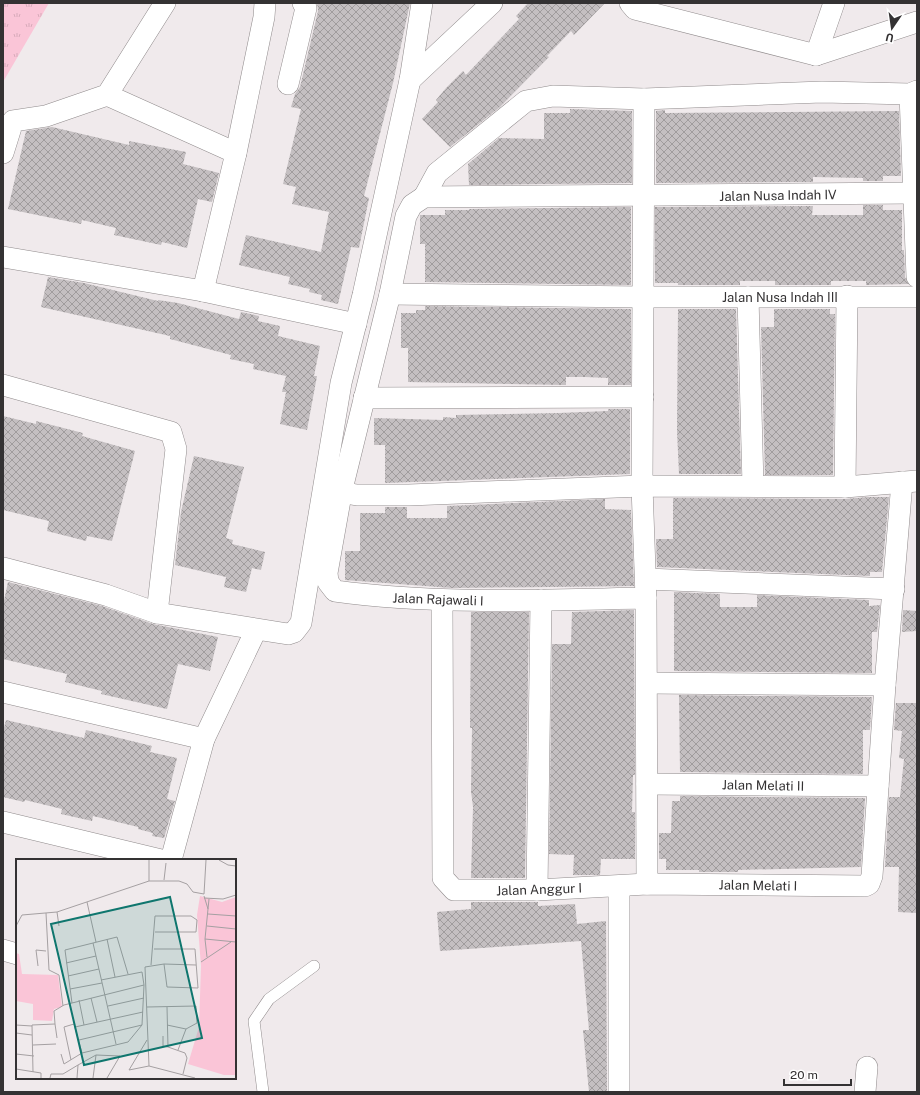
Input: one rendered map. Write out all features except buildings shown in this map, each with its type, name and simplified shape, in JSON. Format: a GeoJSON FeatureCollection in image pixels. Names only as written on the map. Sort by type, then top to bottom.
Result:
{"type":"FeatureCollection","features":[{"type":"Feature","properties":{"kind":"street"},"geometry":{"type":"LineString","coordinates":[[3,153],[13,121],[46,116],[108,95],[165,3]]}},
{"type":"Feature","properties":{"kind":"street"},"geometry":{"type":"LineString","coordinates":[[203,291],[236,153],[264,17],[264,3]]}},
{"type":"Feature","properties":{"kind":"street"},"geometry":{"type":"LineString","coordinates":[[288,84],[306,8],[303,3]]}},
{"type":"Feature","properties":{"kind":"street"},"geometry":{"type":"LineString","coordinates":[[3,568],[106,595],[157,613],[288,634],[294,632],[301,623],[341,383],[356,324],[410,80],[422,3]]}},
{"type":"Feature","properties":{"kind":"street"},"geometry":{"type":"LineString","coordinates":[[410,80],[492,3]]}},
{"type":"Feature","properties":{"kind":"street"},"geometry":{"type":"LineString","coordinates":[[630,3],[635,9],[816,54],[917,22]]}},
{"type":"Feature","properties":{"kind":"street"},"geometry":{"type":"LineString","coordinates":[[816,54],[834,3]]}},
{"type":"Feature","properties":{"kind":"street"},"geometry":{"type":"LineString","coordinates":[[878,786],[894,589],[910,482],[845,487],[642,486],[409,495],[357,495],[351,494],[342,489],[390,294],[409,209],[424,197],[437,173],[526,101],[553,96],[644,99],[822,92],[913,93],[913,193],[917,277]]}},
{"type":"Feature","properties":{"kind":"street"},"geometry":{"type":"LineString","coordinates":[[108,95],[236,153]]}},
{"type":"Feature","properties":{"kind":"street"},"geometry":{"type":"LineString","coordinates":[[644,99],[642,196],[642,486],[646,589],[647,884]]}},
{"type":"Feature","properties":{"kind":"street","name":"Jalan Nusa Indah IV"},"geometry":{"type":"LineString","coordinates":[[424,197],[913,193]]}},
{"type":"Feature","properties":{"kind":"street"},"geometry":{"type":"LineString","coordinates":[[3,257],[203,291],[356,324]]}},
{"type":"Feature","properties":{"kind":"street","name":"Jalan Nusa Indah III"},"geometry":{"type":"LineString","coordinates":[[390,294],[643,297],[917,296]]}},
{"type":"Feature","properties":{"kind":"street"},"geometry":{"type":"LineString","coordinates":[[845,487],[847,296]]}},
{"type":"Feature","properties":{"kind":"street"},"geometry":{"type":"LineString","coordinates":[[748,297],[753,486]]}},
{"type":"Feature","properties":{"kind":"street"},"geometry":{"type":"LineString","coordinates":[[3,385],[171,432],[176,449],[157,613]]}},
{"type":"Feature","properties":{"kind":"street"},"geometry":{"type":"LineString","coordinates":[[364,398],[643,397]]}},
{"type":"Feature","properties":{"kind":"street","name":"Jalan Rajawali I"},"geometry":{"type":"LineString","coordinates":[[342,489],[327,573],[328,582],[335,590],[366,595],[442,600],[541,600],[646,589],[894,589]]}},
{"type":"Feature","properties":{"kind":"street","name":"Jalan Anggur I"},"geometry":{"type":"LineString","coordinates":[[442,600],[443,878],[454,890],[537,890],[619,886]]}},
{"type":"Feature","properties":{"kind":"street"},"geometry":{"type":"LineString","coordinates":[[537,890],[541,600]]}},
{"type":"Feature","properties":{"kind":"street"},"geometry":{"type":"LineString","coordinates":[[171,859],[204,739],[256,630]]}},
{"type":"Feature","properties":{"kind":"street"},"geometry":{"type":"LineString","coordinates":[[646,683],[885,685]]}},
{"type":"Feature","properties":{"kind":"street"},"geometry":{"type":"LineString","coordinates":[[3,692],[204,739]]}},
{"type":"Feature","properties":{"kind":"street","name":"Jalan Melati II"},"geometry":{"type":"LineString","coordinates":[[647,784],[878,786]]}},
{"type":"Feature","properties":{"kind":"street","name":"Jalan Melati I"},"geometry":{"type":"LineString","coordinates":[[619,886],[647,884],[865,886],[869,884],[872,876],[878,786]]}},
{"type":"Feature","properties":{"kind":"street"},"geometry":{"type":"LineString","coordinates":[[3,822],[157,859]]}},
{"type":"Feature","properties":{"kind":"street"},"geometry":{"type":"LineString","coordinates":[[619,886],[619,1092]]}},
{"type":"Feature","properties":{"kind":"street"},"geometry":{"type":"LineString","coordinates":[[3,950],[16,954]]}},
{"type":"Feature","properties":{"kind":"street"},"geometry":{"type":"LineString","coordinates":[[865,1092],[867,1067]]}},
{"type":"Feature","properties":{"kind":"lane"},"geometry":{"type":"LineString","coordinates":[[263,1092],[254,1021],[269,999],[314,966]]}},
{"type":"Feature","properties":{"kind":"green space"},"geometry":{"type":"Polygon","coordinates":[[[3,3],[49,3],[3,82],[3,3]]]}}]}
